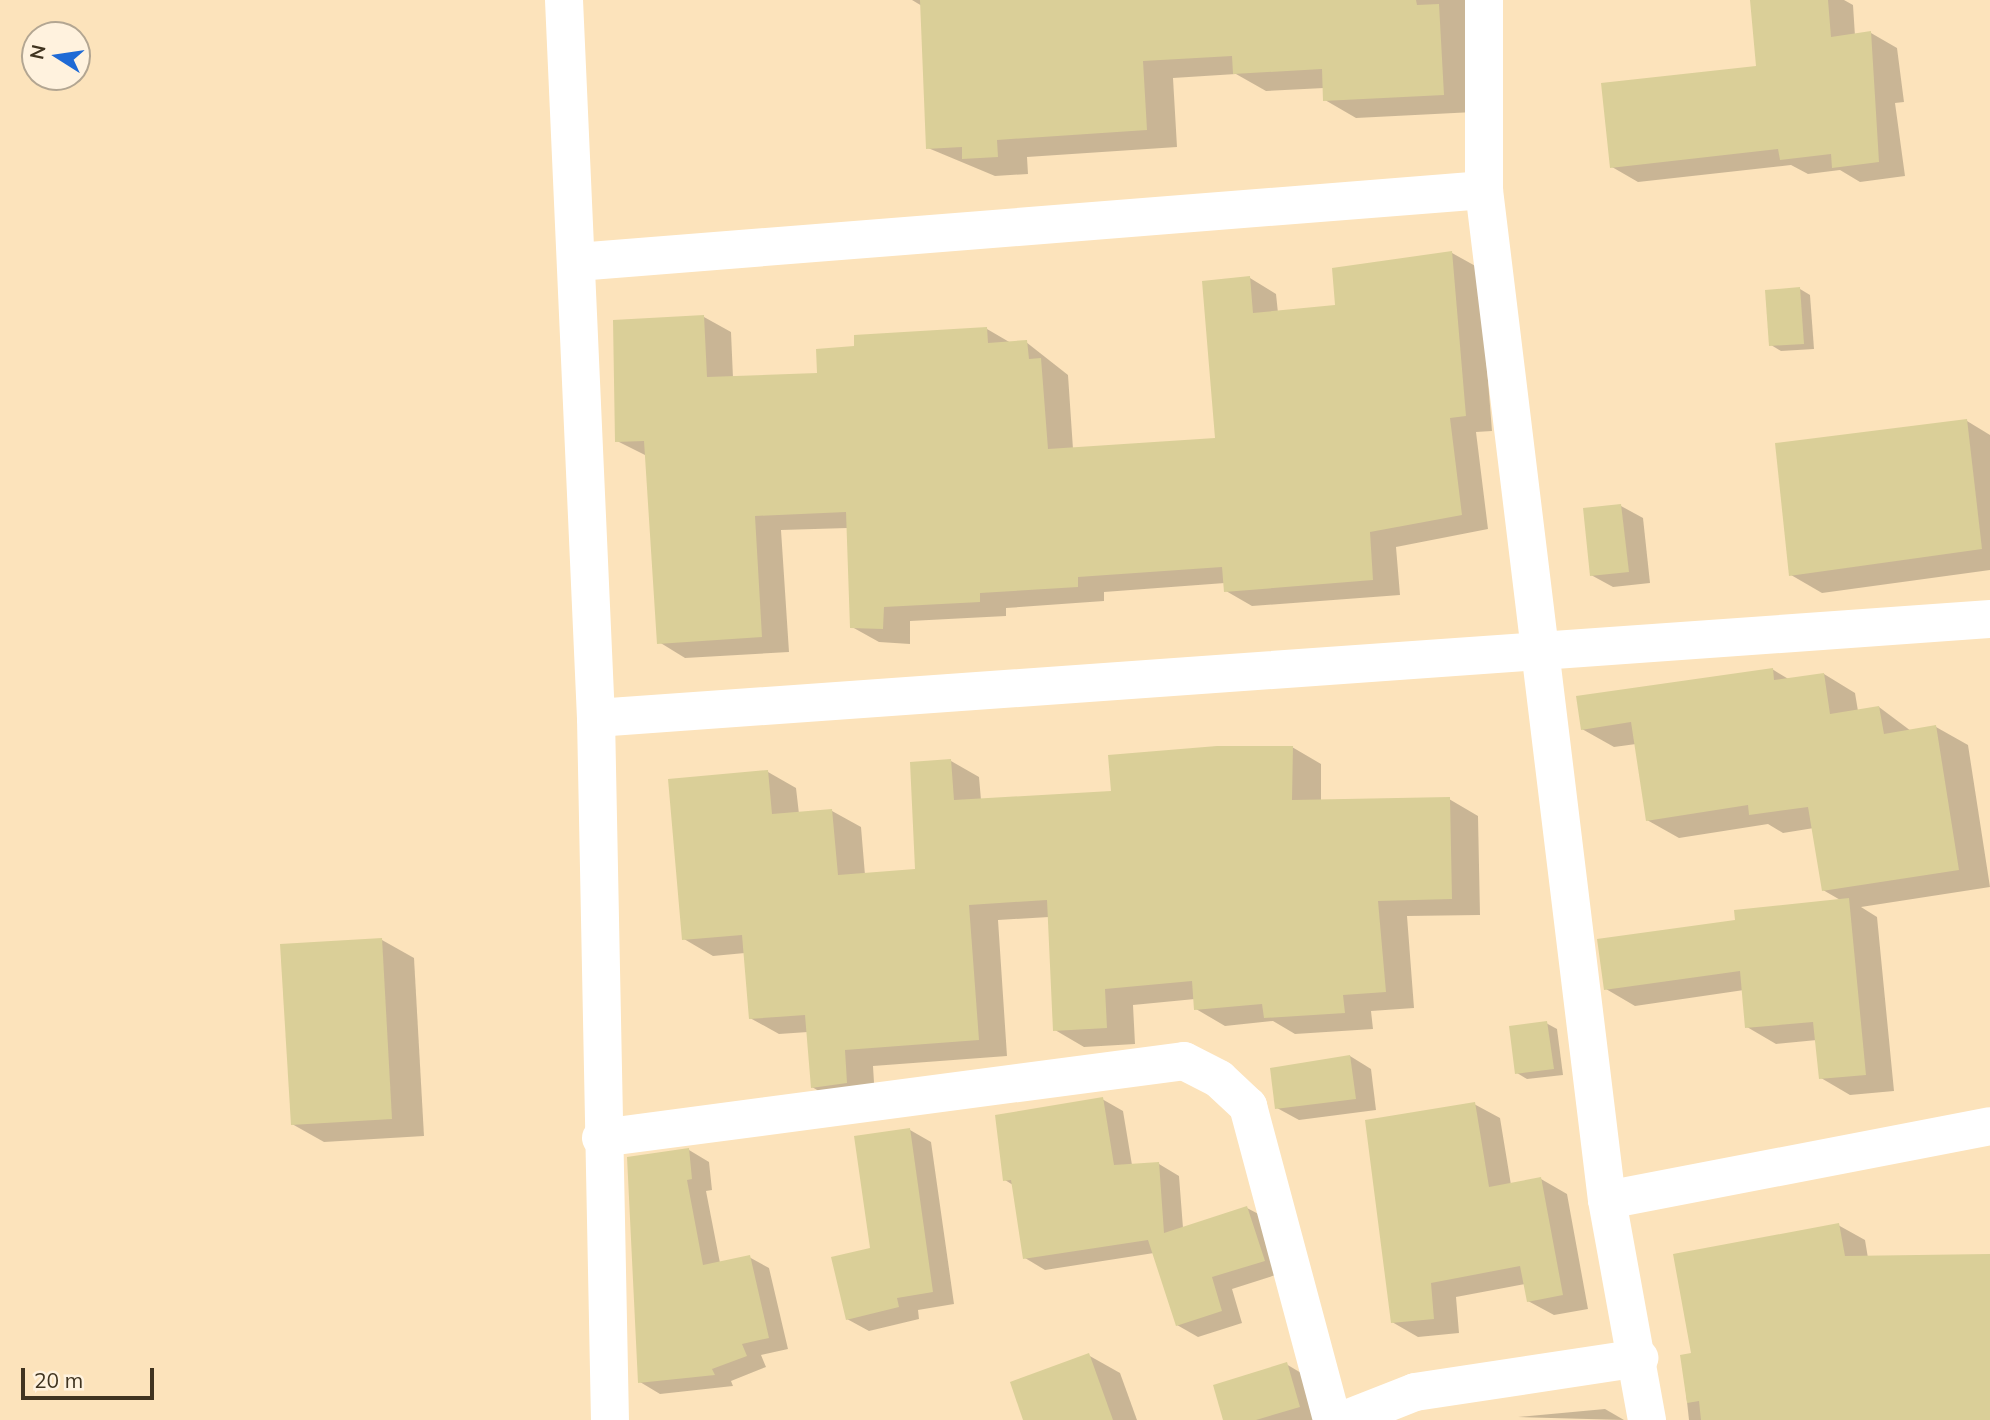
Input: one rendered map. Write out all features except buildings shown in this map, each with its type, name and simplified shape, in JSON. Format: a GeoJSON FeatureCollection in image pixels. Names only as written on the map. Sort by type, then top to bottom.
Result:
{"type":"FeatureCollection","features":[{"type":"Feature","properties":{"kind":"street"},"geometry":{"type":"LineString","coordinates":[[564,0],[596,718],[601,1138],[610,1420]]}},
{"type":"Feature","properties":{"kind":"street"},"geometry":{"type":"LineString","coordinates":[[1484,0],[1484,190],[1607,1200],[1639,1358],[1647,1420]]}},
{"type":"Feature","properties":{"kind":"street"},"geometry":{"type":"LineString","coordinates":[[577,262],[1484,190]]}},
{"type":"Feature","properties":{"kind":"street"},"geometry":{"type":"LineString","coordinates":[[596,718],[1990,619]]}},
{"type":"Feature","properties":{"kind":"street"},"geometry":{"type":"LineString","coordinates":[[601,1138],[1184,1061],[1219,1079],[1248,1106],[1332,1420]]}},
{"type":"Feature","properties":{"kind":"street"},"geometry":{"type":"LineString","coordinates":[[1607,1200],[1990,1126]]}},
{"type":"Feature","properties":{"kind":"street"},"geometry":{"type":"LineString","coordinates":[[1344,1420],[1639,1358]]}}]}
